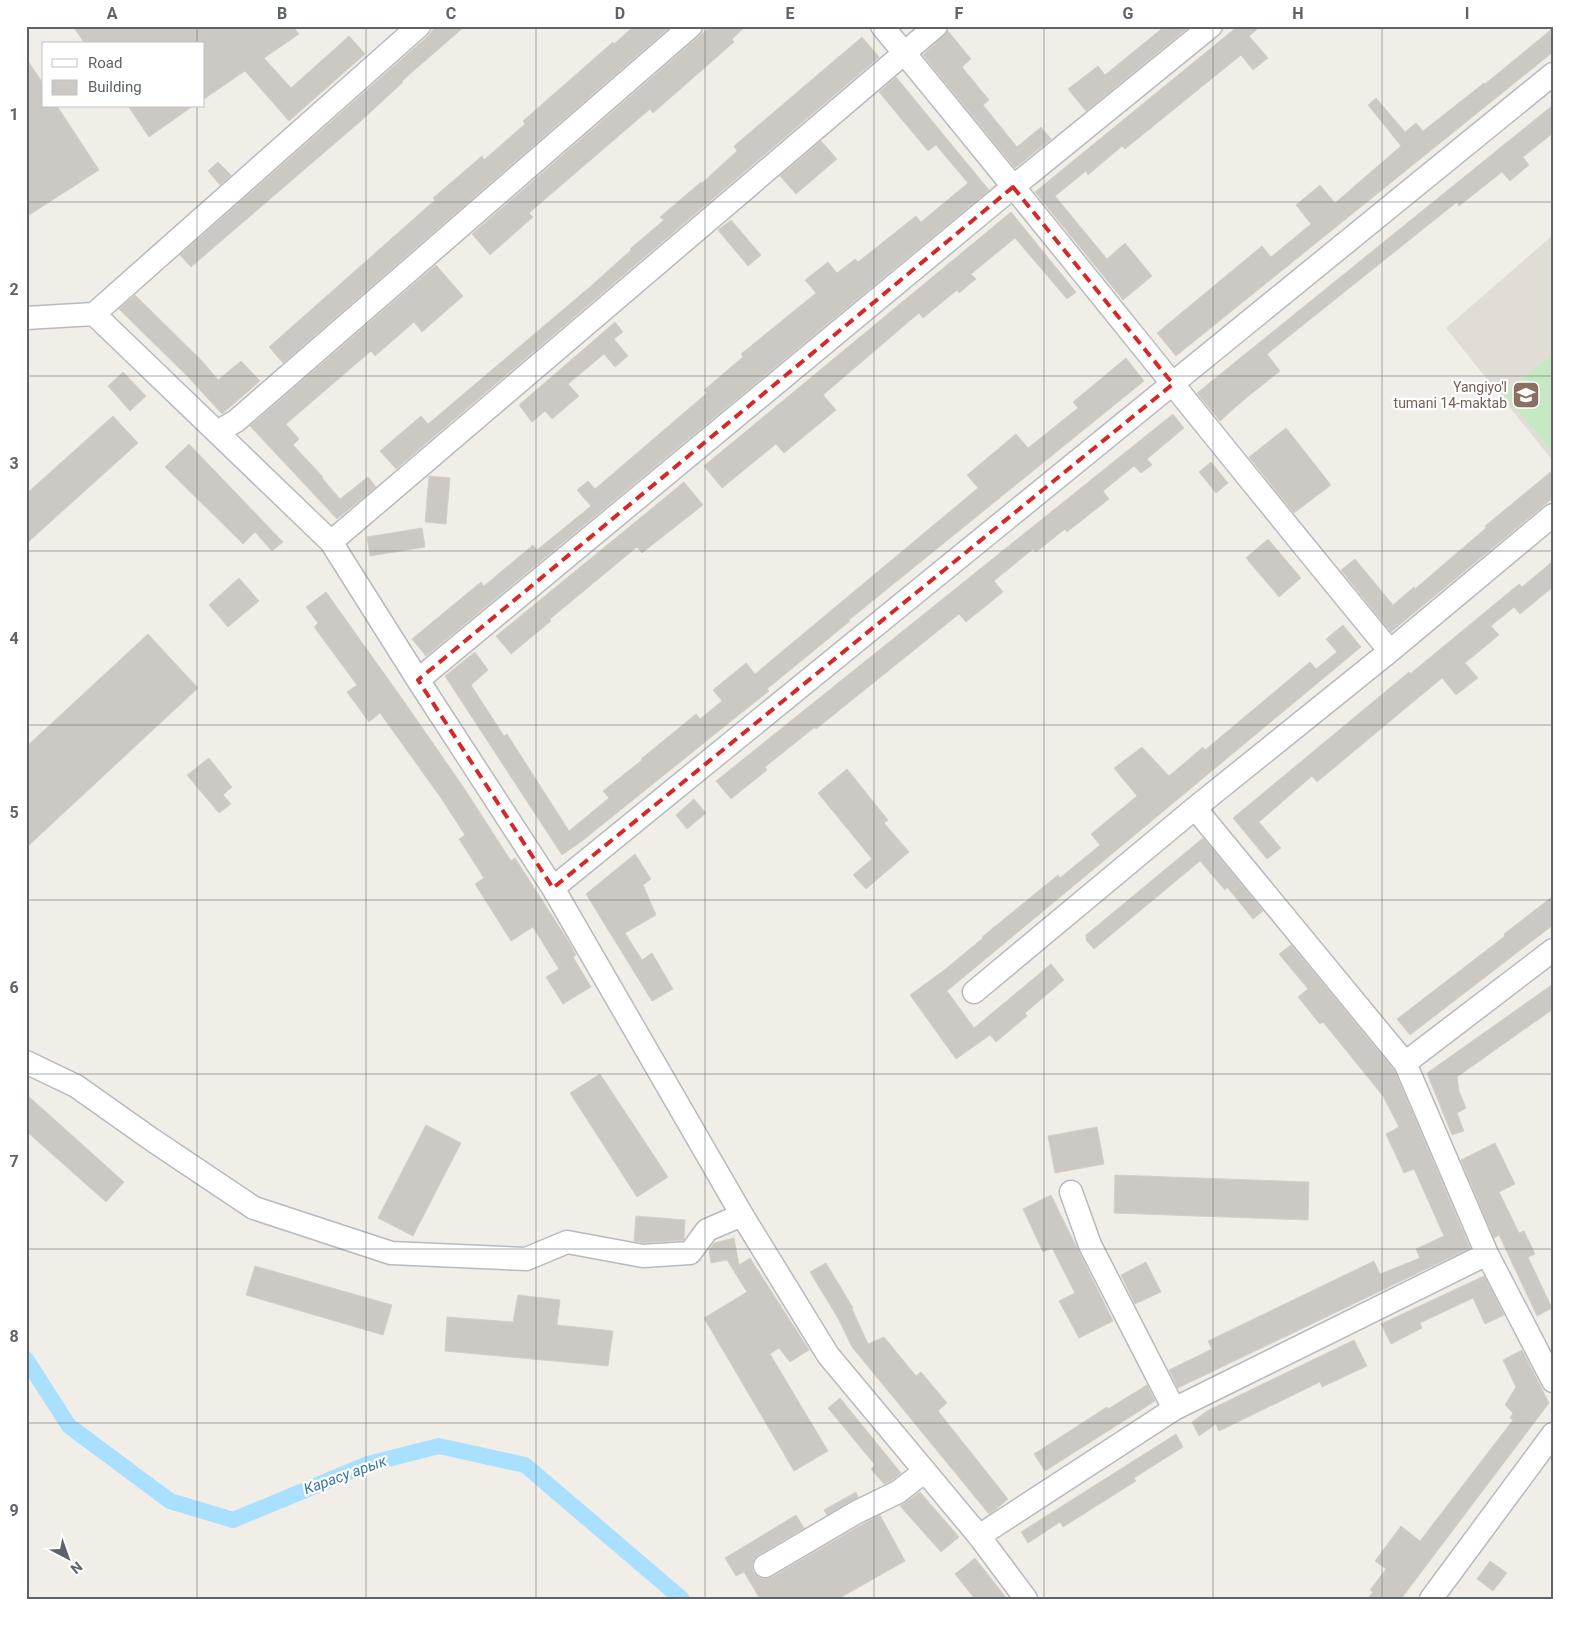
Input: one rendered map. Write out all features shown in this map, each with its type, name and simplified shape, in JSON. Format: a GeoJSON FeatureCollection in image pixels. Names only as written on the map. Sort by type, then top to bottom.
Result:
{"type":"FeatureCollection","features":[{"type":"Feature","properties":{"kind":"street"},"geometry":{"type":"LineString","coordinates":[[26,318],[94,314],[419,26]]}},
{"type":"Feature","properties":{"kind":"street"},"geometry":{"type":"LineString","coordinates":[[217,432],[236,421],[691,26]]}},
{"type":"Feature","properties":{"kind":"street"},"geometry":{"type":"LineString","coordinates":[[882,26],[1390,651]]}},
{"type":"Feature","properties":{"kind":"street"},"geometry":{"type":"LineString","coordinates":[[331,542],[936,26]]}},
{"type":"Feature","properties":{"kind":"street"},"geometry":{"type":"LineString","coordinates":[[418,680],[1013,187],[1211,26]]}},
{"type":"Feature","properties":{"kind":"street"},"geometry":{"type":"LineString","coordinates":[[553,888],[1553,74]]}},
{"type":"Feature","properties":{"kind":"street"},"geometry":{"type":"LineString","coordinates":[[94,314],[331,542],[553,888],[742,1215],[828,1355],[979,1536],[1026,1599]]}},
{"type":"Feature","properties":{"kind":"street"},"geometry":{"type":"LineString","coordinates":[[974,992],[1553,515]]}},
{"type":"Feature","properties":{"kind":"street"},"geometry":{"type":"LineString","coordinates":[[1195,808],[1405,1063],[1487,1254],[1553,1381]]}},
{"type":"Feature","properties":{"kind":"street"},"geometry":{"type":"LineString","coordinates":[[1405,1063],[1553,950]]}},
{"type":"Feature","properties":{"kind":"street"},"geometry":{"type":"LineString","coordinates":[[26,1062],[76,1086],[254,1208],[391,1253],[526,1259],[567,1242],[643,1256],[690,1254],[707,1230],[742,1215]]}},
{"type":"Feature","properties":{"kind":"street"},"geometry":{"type":"LineString","coordinates":[[1071,1192],[1090,1245],[1174,1409]]}},
{"type":"Feature","properties":{"kind":"street"},"geometry":{"type":"LineString","coordinates":[[979,1536],[1174,1409],[1487,1254]]}},
{"type":"Feature","properties":{"kind":"street"},"geometry":{"type":"LineString","coordinates":[[1431,1599],[1553,1434]]}},
{"type":"Feature","properties":{"kind":"street"},"geometry":{"type":"LineString","coordinates":[[765,1566],[857,1512],[898,1492],[925,1471]]}},
{"type":"Feature","properties":{"kind":"highlighted area"},"geometry":{"type":"Polygon","coordinates":[[[1013,187],[1173,384],[553,888],[418,680],[1013,187]]]}},
{"type":"Feature","properties":{"kind":"shaded area","name":"Yangiyo'l tumani 14-maktab"},"geometry":{"type":"Polygon","coordinates":[[[1553,235],[1553,461],[1446,328],[1553,235]]]}},
{"type":"Feature","properties":{"kind":"green space"},"geometry":{"type":"Polygon","coordinates":[[[1553,355],[1553,453],[1504,394],[1553,355]]]}},
{"type":"Feature","properties":{"kind":"building"},"geometry":{"type":"Polygon","coordinates":[[[73,26],[293,26],[299,34],[264,58],[291,88],[349,36],[365,54],[289,121],[245,71],[205,98],[205,42],[84,42],[73,26]]]}},
{"type":"Feature","properties":{"kind":"building"},"geometry":{"type":"Polygon","coordinates":[[[436,26],[465,26],[402,81],[362,120],[191,267],[180,255],[428,36],[436,26]]]}},
{"type":"Feature","properties":{"kind":"building"},"geometry":{"type":"Polygon","coordinates":[[[634,26],[671,26],[283,363],[269,347],[435,200],[433,198],[482,156],[484,160],[525,124],[523,121],[634,26]]]}},
{"type":"Feature","properties":{"kind":"building"},"geometry":{"type":"Polygon","coordinates":[[[711,26],[746,26],[732,39],[734,42],[653,113],[650,109],[529,213],[533,217],[490,255],[472,234],[711,26]]]}},
{"type":"Feature","properties":{"kind":"building"},"geometry":{"type":"Polygon","coordinates":[[[1165,26],[1190,26],[1086,111],[1068,89],[1098,66],[1105,75],[1165,26]]]}},
{"type":"Feature","properties":{"kind":"building"},"geometry":{"type":"Polygon","coordinates":[[[1238,26],[1261,26],[1249,36],[1268,58],[1253,70],[1241,55],[1125,149],[1122,146],[1088,175],[1086,171],[1055,196],[1107,259],[1125,243],[1152,276],[1123,300],[1035,192],[1238,26]]]}},
{"type":"Feature","properties":{"kind":"building"},"geometry":{"type":"Polygon","coordinates":[[[1553,28],[1553,52],[1176,356],[1157,333],[1262,246],[1271,257],[1311,224],[1296,205],[1320,185],[1335,203],[1401,146],[1368,105],[1376,98],[1405,132],[1416,123],[1423,131],[1485,84],[1553,28]]]}},
{"type":"Feature","properties":{"kind":"building"},"geometry":{"type":"Polygon","coordinates":[[[948,31],[971,59],[962,67],[989,100],[983,105],[1017,147],[1041,127],[1051,139],[1015,168],[923,55],[948,31]]]}},
{"type":"Feature","properties":{"kind":"building"},"geometry":{"type":"Polygon","coordinates":[[[862,37],[879,57],[396,469],[380,451],[421,416],[428,424],[591,286],[664,220],[660,217],[702,183],[737,151],[734,146],[862,37]]]}},
{"type":"Feature","properties":{"kind":"building"},"geometry":{"type":"Polygon","coordinates":[[[26,58],[42,82],[42,108],[58,108],[99,170],[26,217],[26,58]]]}},
{"type":"Feature","properties":{"kind":"building"},"geometry":{"type":"Polygon","coordinates":[[[896,77],[989,190],[426,656],[412,639],[481,582],[484,586],[533,545],[537,550],[591,506],[577,490],[588,481],[595,489],[707,393],[704,390],[743,357],[741,354],[816,293],[805,280],[828,262],[837,273],[855,259],[858,262],[916,216],[921,222],[968,183],[936,145],[928,151],[879,92],[896,77]]]}},
{"type":"Feature","properties":{"kind":"building"},"geometry":{"type":"Polygon","coordinates":[[[1553,105],[1553,133],[1523,157],[1529,165],[1510,181],[1502,172],[1459,206],[1457,202],[1267,354],[1280,371],[1220,421],[1197,393],[1553,105]]]}},
{"type":"Feature","properties":{"kind":"building"},"geometry":{"type":"Polygon","coordinates":[[[129,108],[190,108],[149,137],[129,108]]]}},
{"type":"Feature","properties":{"kind":"building"},"geometry":{"type":"Polygon","coordinates":[[[821,141],[837,159],[796,194],[780,176],[821,141]]]}},
{"type":"Feature","properties":{"kind":"building"},"geometry":{"type":"Polygon","coordinates":[[[218,162],[231,175],[220,185],[208,171],[218,162]]]}},
{"type":"Feature","properties":{"kind":"building"},"geometry":{"type":"Polygon","coordinates":[[[1011,212],[1076,292],[1067,299],[1015,238],[971,274],[976,279],[959,293],[957,290],[923,318],[919,313],[823,395],[836,410],[784,453],[776,444],[722,488],[704,466],[1011,212]]]}},
{"type":"Feature","properties":{"kind":"building"},"geometry":{"type":"Polygon","coordinates":[[[731,220],[761,255],[748,266],[718,230],[731,220]]]}},
{"type":"Feature","properties":{"kind":"building"},"geometry":{"type":"Polygon","coordinates":[[[436,265],[463,296],[422,332],[414,322],[375,356],[371,351],[286,424],[299,439],[293,445],[323,477],[340,499],[368,477],[376,487],[337,519],[250,426],[436,265]]]}},
{"type":"Feature","properties":{"kind":"building"},"geometry":{"type":"Polygon","coordinates":[[[135,295],[202,361],[218,380],[241,361],[260,381],[222,414],[189,378],[119,309],[135,295]]]}},
{"type":"Feature","properties":{"kind":"building"},"geometry":{"type":"Polygon","coordinates":[[[615,322],[623,332],[614,339],[628,356],[615,367],[604,354],[568,384],[579,396],[552,419],[545,411],[532,422],[519,405],[615,322]]]}},
{"type":"Feature","properties":{"kind":"building"},"geometry":{"type":"Polygon","coordinates":[[[1126,358],[1144,381],[849,620],[767,689],[769,691],[562,855],[445,676],[475,652],[488,670],[471,685],[504,736],[507,734],[569,831],[609,798],[603,791],[696,714],[700,719],[722,701],[713,690],[746,663],[755,674],[978,488],[967,475],[1016,434],[1028,448],[1078,408],[1073,402],[1126,358]]]}},
{"type":"Feature","properties":{"kind":"building"},"geometry":{"type":"Polygon","coordinates":[[[123,372],[146,396],[130,411],[108,386],[123,372]]]}},
{"type":"Feature","properties":{"kind":"building"},"geometry":{"type":"Polygon","coordinates":[[[1173,414],[1184,428],[1147,459],[1152,465],[1141,473],[1134,466],[1103,491],[1109,499],[1067,532],[1065,529],[1036,552],[1033,549],[994,581],[1003,592],[966,622],[959,614],[816,729],[815,727],[765,767],[767,770],[731,799],[716,781],[1173,414]]]}},
{"type":"Feature","properties":{"kind":"building"},"geometry":{"type":"Polygon","coordinates":[[[113,416],[138,443],[26,544],[26,494],[113,416]]]}},
{"type":"Feature","properties":{"kind":"building"},"geometry":{"type":"Polygon","coordinates":[[[1286,428],[1331,485],[1294,513],[1249,457],[1286,428]]]}},
{"type":"Feature","properties":{"kind":"building"},"geometry":{"type":"Polygon","coordinates":[[[189,444],[283,542],[272,551],[255,532],[243,544],[165,467],[189,444]]]}},
{"type":"Feature","properties":{"kind":"building"},"geometry":{"type":"Polygon","coordinates":[[[1211,462],[1228,483],[1216,493],[1199,472],[1211,462]]]}},
{"type":"Feature","properties":{"kind":"building"},"geometry":{"type":"Polygon","coordinates":[[[1553,470],[1553,498],[1391,632],[1341,570],[1355,559],[1393,605],[1414,587],[1415,589],[1486,528],[1485,526],[1553,470]]]}},
{"type":"Feature","properties":{"kind":"building"},"geometry":{"type":"Polygon","coordinates":[[[429,476],[450,478],[446,524],[425,522],[429,476]]]}},
{"type":"Feature","properties":{"kind":"building"},"geometry":{"type":"Polygon","coordinates":[[[684,482],[703,505],[642,553],[637,547],[511,654],[496,636],[684,482]]]}},
{"type":"Feature","properties":{"kind":"building"},"geometry":{"type":"Polygon","coordinates":[[[422,528],[425,547],[370,556],[367,537],[422,528]]]}},
{"type":"Feature","properties":{"kind":"building"},"geometry":{"type":"Polygon","coordinates":[[[1268,539],[1301,578],[1279,597],[1246,558],[1268,539]]]}},
{"type":"Feature","properties":{"kind":"building"},"geometry":{"type":"Polygon","coordinates":[[[1553,561],[1553,587],[1520,614],[1514,607],[1491,626],[1499,635],[1465,663],[1478,678],[1456,695],[1442,678],[1317,782],[1312,776],[1259,822],[1281,848],[1267,859],[1233,818],[1409,672],[1410,674],[1519,584],[1522,587],[1553,561]]]}},
{"type":"Feature","properties":{"kind":"building"},"geometry":{"type":"Polygon","coordinates":[[[239,578],[259,601],[228,627],[209,605],[239,578]]]}},
{"type":"Feature","properties":{"kind":"building"},"geometry":{"type":"Polygon","coordinates":[[[326,592],[464,788],[511,861],[515,858],[569,942],[576,955],[573,957],[591,987],[563,1004],[546,977],[559,969],[533,927],[511,941],[475,884],[484,878],[459,839],[465,835],[441,798],[380,713],[369,722],[347,692],[357,685],[314,627],[318,623],[306,607],[326,592]]]}},
{"type":"Feature","properties":{"kind":"building"},"geometry":{"type":"Polygon","coordinates":[[[1343,625],[1361,647],[947,991],[974,1028],[1051,964],[1064,980],[1025,1013],[1027,1016],[996,1042],[990,1035],[956,1059],[910,995],[943,971],[1058,875],[1060,878],[1100,845],[1091,834],[1137,796],[1114,768],[1142,747],[1169,776],[1203,747],[1205,750],[1310,662],[1316,669],[1337,652],[1326,639],[1343,625]]]}},
{"type":"Feature","properties":{"kind":"building"},"geometry":{"type":"Polygon","coordinates":[[[148,634],[198,688],[26,848],[26,747],[148,634]]]}},
{"type":"Feature","properties":{"kind":"building"},"geometry":{"type":"Polygon","coordinates":[[[209,758],[232,787],[223,795],[231,804],[219,813],[187,775],[209,758]]]}},
{"type":"Feature","properties":{"kind":"building"},"geometry":{"type":"Polygon","coordinates":[[[847,769],[888,820],[884,823],[909,852],[866,889],[853,875],[872,859],[818,793],[847,769]]]}},
{"type":"Feature","properties":{"kind":"building"},"geometry":{"type":"Polygon","coordinates":[[[694,799],[706,813],[687,829],[676,815],[694,799]]]}},
{"type":"Feature","properties":{"kind":"building"},"geometry":{"type":"Polygon","coordinates":[[[1203,838],[1263,911],[1253,919],[1227,887],[1225,890],[1200,861],[1094,949],[1086,940],[1086,935],[1203,838]]]}},
{"type":"Feature","properties":{"kind":"building"},"geometry":{"type":"Polygon","coordinates":[[[635,854],[651,879],[643,885],[656,915],[625,933],[642,960],[652,953],[673,989],[652,1001],[586,894],[635,854]]]}},
{"type":"Feature","properties":{"kind":"building"},"geometry":{"type":"Polygon","coordinates":[[[1553,896],[1553,925],[1410,1035],[1397,1019],[1505,936],[1504,934],[1553,896]]]}},
{"type":"Feature","properties":{"kind":"building"},"geometry":{"type":"Polygon","coordinates":[[[1291,945],[1394,1070],[1470,1248],[1178,1388],[1169,1370],[1212,1349],[1208,1341],[1374,1261],[1380,1274],[1420,1258],[1416,1249],[1444,1236],[1414,1169],[1404,1173],[1386,1134],[1399,1127],[1383,1096],[1323,1022],[1320,1024],[1298,997],[1308,989],[1279,954],[1291,945]]]}},
{"type":"Feature","properties":{"kind":"building"},"geometry":{"type":"Polygon","coordinates":[[[1553,984],[1553,1009],[1457,1077],[1459,1091],[1466,1108],[1457,1113],[1464,1131],[1452,1135],[1427,1073],[1553,984]]]}},
{"type":"Feature","properties":{"kind":"building"},"geometry":{"type":"Polygon","coordinates":[[[600,1074],[668,1177],[637,1197],[570,1093],[600,1074]]]}},
{"type":"Feature","properties":{"kind":"building"},"geometry":{"type":"Polygon","coordinates":[[[26,1094],[124,1182],[106,1202],[26,1131],[26,1094]]]}},
{"type":"Feature","properties":{"kind":"building"},"geometry":{"type":"Polygon","coordinates":[[[426,1125],[461,1143],[413,1236],[378,1218],[426,1125]]]}},
{"type":"Feature","properties":{"kind":"building"},"geometry":{"type":"Polygon","coordinates":[[[1097,1127],[1104,1164],[1055,1173],[1048,1136],[1097,1127]]]}},
{"type":"Feature","properties":{"kind":"building"},"geometry":{"type":"Polygon","coordinates":[[[1495,1143],[1515,1184],[1499,1192],[1519,1233],[1524,1231],[1535,1254],[1528,1257],[1552,1308],[1537,1316],[1499,1235],[1494,1238],[1461,1160],[1495,1143]]]}},
{"type":"Feature","properties":{"kind":"building"},"geometry":{"type":"Polygon","coordinates":[[[1115,1175],[1309,1182],[1308,1220],[1114,1213],[1115,1175]]]}},
{"type":"Feature","properties":{"kind":"building"},"geometry":{"type":"Polygon","coordinates":[[[1051,1195],[1113,1321],[1079,1338],[1059,1301],[1075,1293],[1052,1248],[1043,1252],[1023,1209],[1051,1195]]]}},
{"type":"Feature","properties":{"kind":"building"},"geometry":{"type":"Polygon","coordinates":[[[636,1216],[685,1220],[684,1240],[644,1243],[634,1241],[636,1216]]]}},
{"type":"Feature","properties":{"kind":"building"},"geometry":{"type":"Polygon","coordinates":[[[734,1238],[739,1265],[750,1258],[809,1350],[790,1362],[779,1348],[770,1354],[828,1451],[794,1471],[704,1318],[747,1292],[727,1260],[711,1263],[709,1250],[714,1243],[734,1238]]]}},
{"type":"Feature","properties":{"kind":"building"},"geometry":{"type":"Polygon","coordinates":[[[1146,1262],[1161,1292],[1135,1304],[1121,1275],[1146,1262]]]}},
{"type":"Feature","properties":{"kind":"building"},"geometry":{"type":"Polygon","coordinates":[[[826,1263],[853,1308],[868,1344],[884,1337],[916,1376],[921,1372],[947,1403],[938,1411],[1008,1499],[989,1514],[852,1347],[839,1320],[810,1272],[826,1263]]]}},
{"type":"Feature","properties":{"kind":"building"},"geometry":{"type":"Polygon","coordinates":[[[255,1266],[392,1305],[383,1335],[246,1295],[255,1266]]]}},
{"type":"Feature","properties":{"kind":"building"},"geometry":{"type":"Polygon","coordinates":[[[1484,1276],[1504,1315],[1485,1324],[1473,1298],[1420,1323],[1422,1328],[1391,1344],[1381,1324],[1484,1276]]]}},
{"type":"Feature","properties":{"kind":"building"},"geometry":{"type":"Polygon","coordinates":[[[518,1295],[560,1300],[557,1325],[613,1331],[608,1366],[445,1351],[447,1317],[513,1322],[518,1295]]]}},
{"type":"Feature","properties":{"kind":"building"},"geometry":{"type":"Polygon","coordinates":[[[1354,1340],[1367,1366],[1322,1387],[1320,1382],[1219,1431],[1216,1424],[1199,1436],[1192,1422],[1207,1411],[1354,1340]]]}},
{"type":"Feature","properties":{"kind":"building"},"geometry":{"type":"Polygon","coordinates":[[[1522,1350],[1549,1403],[1401,1599],[1367,1599],[1373,1592],[1370,1590],[1386,1569],[1375,1561],[1401,1526],[1420,1541],[1513,1420],[1510,1418],[1513,1413],[1505,1405],[1516,1387],[1503,1360],[1522,1350]]]}},
{"type":"Feature","properties":{"kind":"building"},"geometry":{"type":"Polygon","coordinates":[[[1147,1385],[1155,1401],[1045,1471],[1034,1454],[1107,1407],[1108,1409],[1147,1385]]]}},
{"type":"Feature","properties":{"kind":"building"},"geometry":{"type":"Polygon","coordinates":[[[840,1398],[901,1473],[891,1481],[884,1484],[871,1469],[875,1465],[828,1408],[840,1398]]]}},
{"type":"Feature","properties":{"kind":"building"},"geometry":{"type":"Polygon","coordinates":[[[1176,1434],[1183,1447],[1134,1478],[1136,1481],[1063,1527],[1060,1522],[1028,1543],[1021,1532],[1176,1434]]]}},
{"type":"Feature","properties":{"kind":"building"},"geometry":{"type":"Polygon","coordinates":[[[856,1492],[858,1497],[827,1515],[824,1510],[856,1492]]]}},
{"type":"Feature","properties":{"kind":"building"},"geometry":{"type":"Polygon","coordinates":[[[920,1492],[959,1537],[941,1552],[900,1506],[920,1492]]]}},
{"type":"Feature","properties":{"kind":"building"},"geometry":{"type":"Polygon","coordinates":[[[796,1515],[804,1528],[754,1559],[753,1572],[758,1577],[765,1579],[772,1577],[880,1515],[905,1561],[838,1599],[760,1599],[744,1572],[736,1576],[725,1558],[796,1515]]]}},
{"type":"Feature","properties":{"kind":"building"},"geometry":{"type":"Polygon","coordinates":[[[975,1558],[1007,1599],[975,1599],[955,1574],[975,1558]]]}},
{"type":"Feature","properties":{"kind":"building"},"geometry":{"type":"Polygon","coordinates":[[[1490,1561],[1507,1573],[1493,1591],[1477,1579],[1490,1561]]]}},
{"type":"Feature","properties":{"kind":"waterway","name":"Карасу арык"},"geometry":{"type":"LineString","coordinates":[[26,1359],[69,1426],[170,1501],[233,1520],[368,1464],[439,1446],[525,1465],[682,1599]]}},
{"type":"Feature","properties":{"kind":"place","name":"Yangiyo'l tumani 14-maktab"},"geometry":{"type":"Point","coordinates":[1526,395]}}]}
